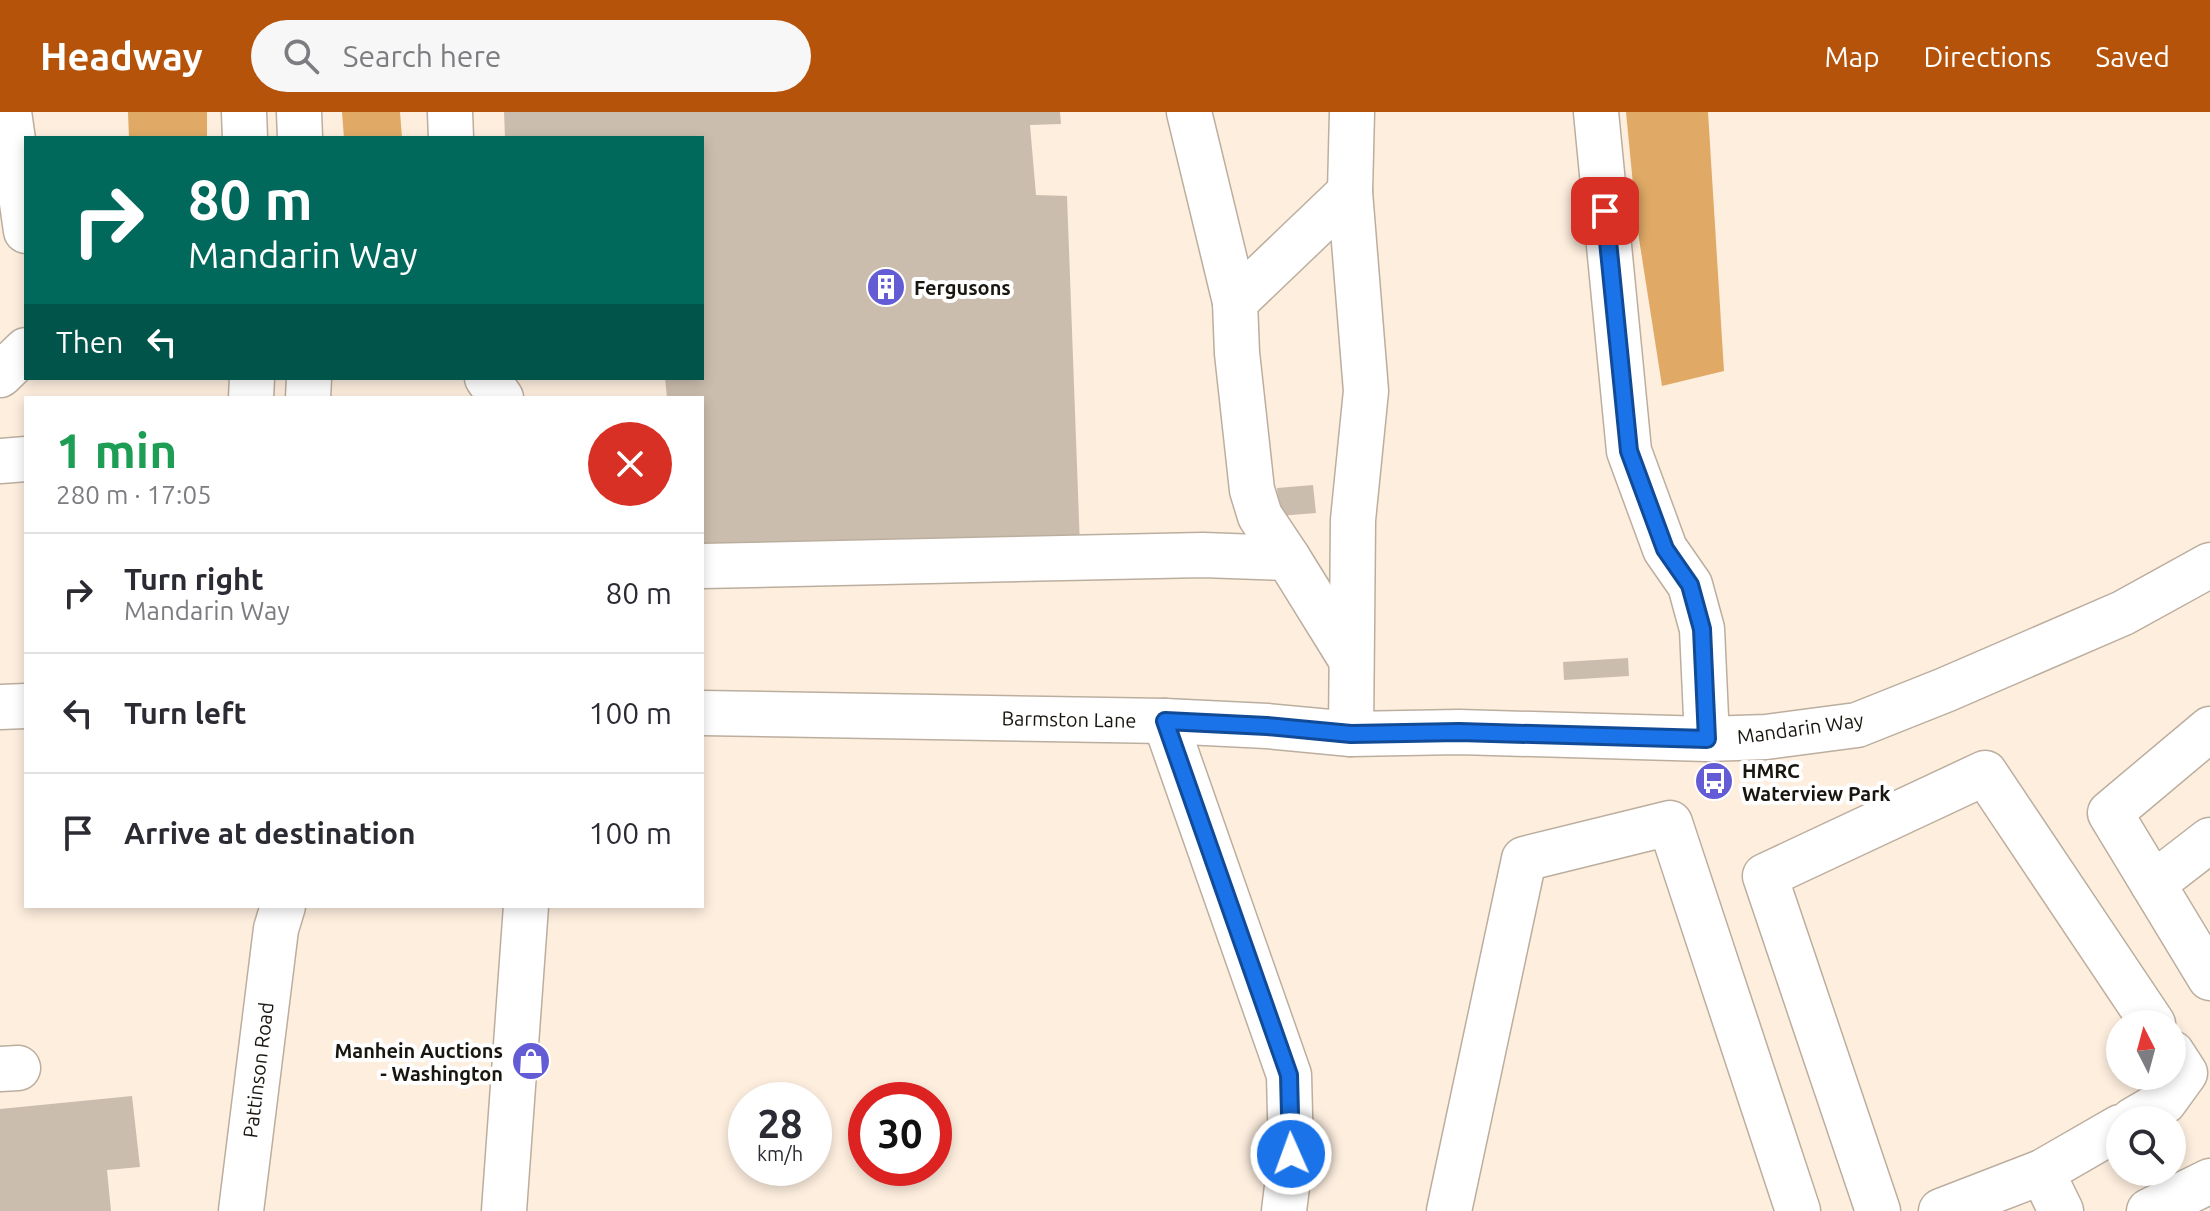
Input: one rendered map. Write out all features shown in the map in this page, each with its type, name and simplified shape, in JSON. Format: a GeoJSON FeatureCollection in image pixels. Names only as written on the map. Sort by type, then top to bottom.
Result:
{"type":"FeatureCollection","features":[{"type":"Feature","properties":{"kind":"street"},"geometry":{"type":"LineString","coordinates":[[9,112],[24,217]]}},
{"type":"Feature","properties":{"kind":"street"},"geometry":{"type":"LineString","coordinates":[[244,112],[245,136]]}},
{"type":"Feature","properties":{"kind":"street"},"geometry":{"type":"LineString","coordinates":[[299,112],[300,136]]}},
{"type":"Feature","properties":{"kind":"street"},"geometry":{"type":"LineString","coordinates":[[450,112],[451,136]]}},
{"type":"Feature","properties":{"kind":"street"},"geometry":{"type":"LineString","coordinates":[[1189,112],[1235,302],[1237,353],[1252,490],[1260,516],[1350,658]]}},
{"type":"Feature","properties":{"kind":"street"},"geometry":{"type":"LineString","coordinates":[[1351,734],[1353,520],[1366,391],[1350,192],[1352,112]]}},
{"type":"Feature","properties":{"kind":"street"},"geometry":{"type":"LineString","coordinates":[[1596,112],[1629,451],[1665,549],[1690,585],[1702,629],[1707,739]]}},
{"type":"Feature","properties":{"kind":"street"},"geometry":{"type":"LineString","coordinates":[[1235,302],[1350,192]]}},
{"type":"Feature","properties":{"kind":"street"},"geometry":{"type":"LineString","coordinates":[[0,375],[24,352]]}},
{"type":"Feature","properties":{"kind":"street"},"geometry":{"type":"LineString","coordinates":[[0,461],[24,459]]}},
{"type":"Feature","properties":{"kind":"street"},"geometry":{"type":"LineString","coordinates":[[704,566],[1203,555],[1288,558]]}},
{"type":"Feature","properties":{"kind":"street","name":"Mandarin Way"},"geometry":{"type":"LineString","coordinates":[[1165,721],[1351,734],[1459,732],[1707,739],[1766,737],[1857,725],[2123,613],[2210,565]]}},
{"type":"Feature","properties":{"kind":"street"},"geometry":{"type":"LineString","coordinates":[[0,707],[24,706]]}},
{"type":"Feature","properties":{"kind":"street","name":"Barmston Lane"},"geometry":{"type":"LineString","coordinates":[[704,713],[1165,721],[1289,1075],[1291,1154],[1284,1211]]}},
{"type":"Feature","properties":{"kind":"street"},"geometry":{"type":"LineString","coordinates":[[2207,968],[2110,813],[2210,729]]}},
{"type":"Feature","properties":{"kind":"street"},"geometry":{"type":"LineString","coordinates":[[1878,1211],[1765,876],[1985,773],[2144,1010]]}},
{"type":"Feature","properties":{"kind":"street"},"geometry":{"type":"LineString","coordinates":[[1449,1211],[1524,859],[1670,823],[1798,1211]]}},
{"type":"Feature","properties":{"kind":"street"},"geometry":{"type":"LineString","coordinates":[[2153,884],[2210,840]]}},
{"type":"Feature","properties":{"kind":"street"},"geometry":{"type":"LineString","coordinates":[[504,1211],[526,908]]}},
{"type":"Feature","properties":{"kind":"street","name":"Pattinson Road"},"geometry":{"type":"LineString","coordinates":[[241,1211],[276,914]]}},
{"type":"Feature","properties":{"kind":"street"},"geometry":{"type":"LineString","coordinates":[[2157,1106],[2173,1090]]}},
{"type":"Feature","properties":{"kind":"street"},"geometry":{"type":"LineString","coordinates":[[1941,1211],[2042,1172],[2106,1135]]}},
{"type":"Feature","properties":{"kind":"street"},"geometry":{"type":"LineString","coordinates":[[2042,1172],[2061,1211]]}},
{"type":"Feature","properties":{"kind":"street"},"geometry":{"type":"LineString","coordinates":[[2149,1211],[2210,1181]]}},
{"type":"Feature","properties":{"kind":"shaded area"},"geometry":{"type":"Polygon","coordinates":[[[128,112],[207,112],[207,136],[129,136],[128,112]]]}},
{"type":"Feature","properties":{"kind":"shaded area"},"geometry":{"type":"Polygon","coordinates":[[[342,112],[400,112],[402,136],[344,136],[342,112]]]}},
{"type":"Feature","properties":{"kind":"shaded area"},"geometry":{"type":"Polygon","coordinates":[[[1626,112],[1708,112],[1724,371],[1662,386],[1637,226],[1626,112]]]}},
{"type":"Feature","properties":{"kind":"building","name":"Fergusons"},"geometry":{"type":"Polygon","coordinates":[[[504,112],[1060,112],[1061,124],[1030,125],[1036,195],[1067,196],[1080,547],[704,551],[704,396],[667,396],[665,380],[704,380],[704,136],[505,136],[504,112]]]}},
{"type":"Feature","properties":{"kind":"building"},"geometry":{"type":"Polygon","coordinates":[[[1313,485],[1316,513],[1279,516],[1277,488],[1313,485]]]}},
{"type":"Feature","properties":{"kind":"building"},"geometry":{"type":"Polygon","coordinates":[[[1628,658],[1629,676],[1564,680],[1563,662],[1628,658]]]}},
{"type":"Feature","properties":{"kind":"building"},"geometry":{"type":"Polygon","coordinates":[[[132,1096],[140,1167],[107,1170],[111,1211],[0,1211],[0,1109],[132,1096]]]}},
{"type":"Feature","properties":{"kind":"place","name":"Fergusons"},"geometry":{"type":"Point","coordinates":[886,287]}},
{"type":"Feature","properties":{"kind":"place","name":"HMRC Waterview Park"},"geometry":{"type":"Point","coordinates":[1714,781]}},
{"type":"Feature","properties":{"kind":"place","name":"Manhein Auctions - Washington"},"geometry":{"type":"Point","coordinates":[531,1061]}},
{"type":"Feature","properties":{"kind":"route"},"geometry":{"type":"LineString","coordinates":[[1291,1154],[1289,1075],[1165,721],[1351,734],[1459,732],[1707,739],[1702,629],[1690,585],[1665,549],[1629,451],[1605,211]]}}]}
